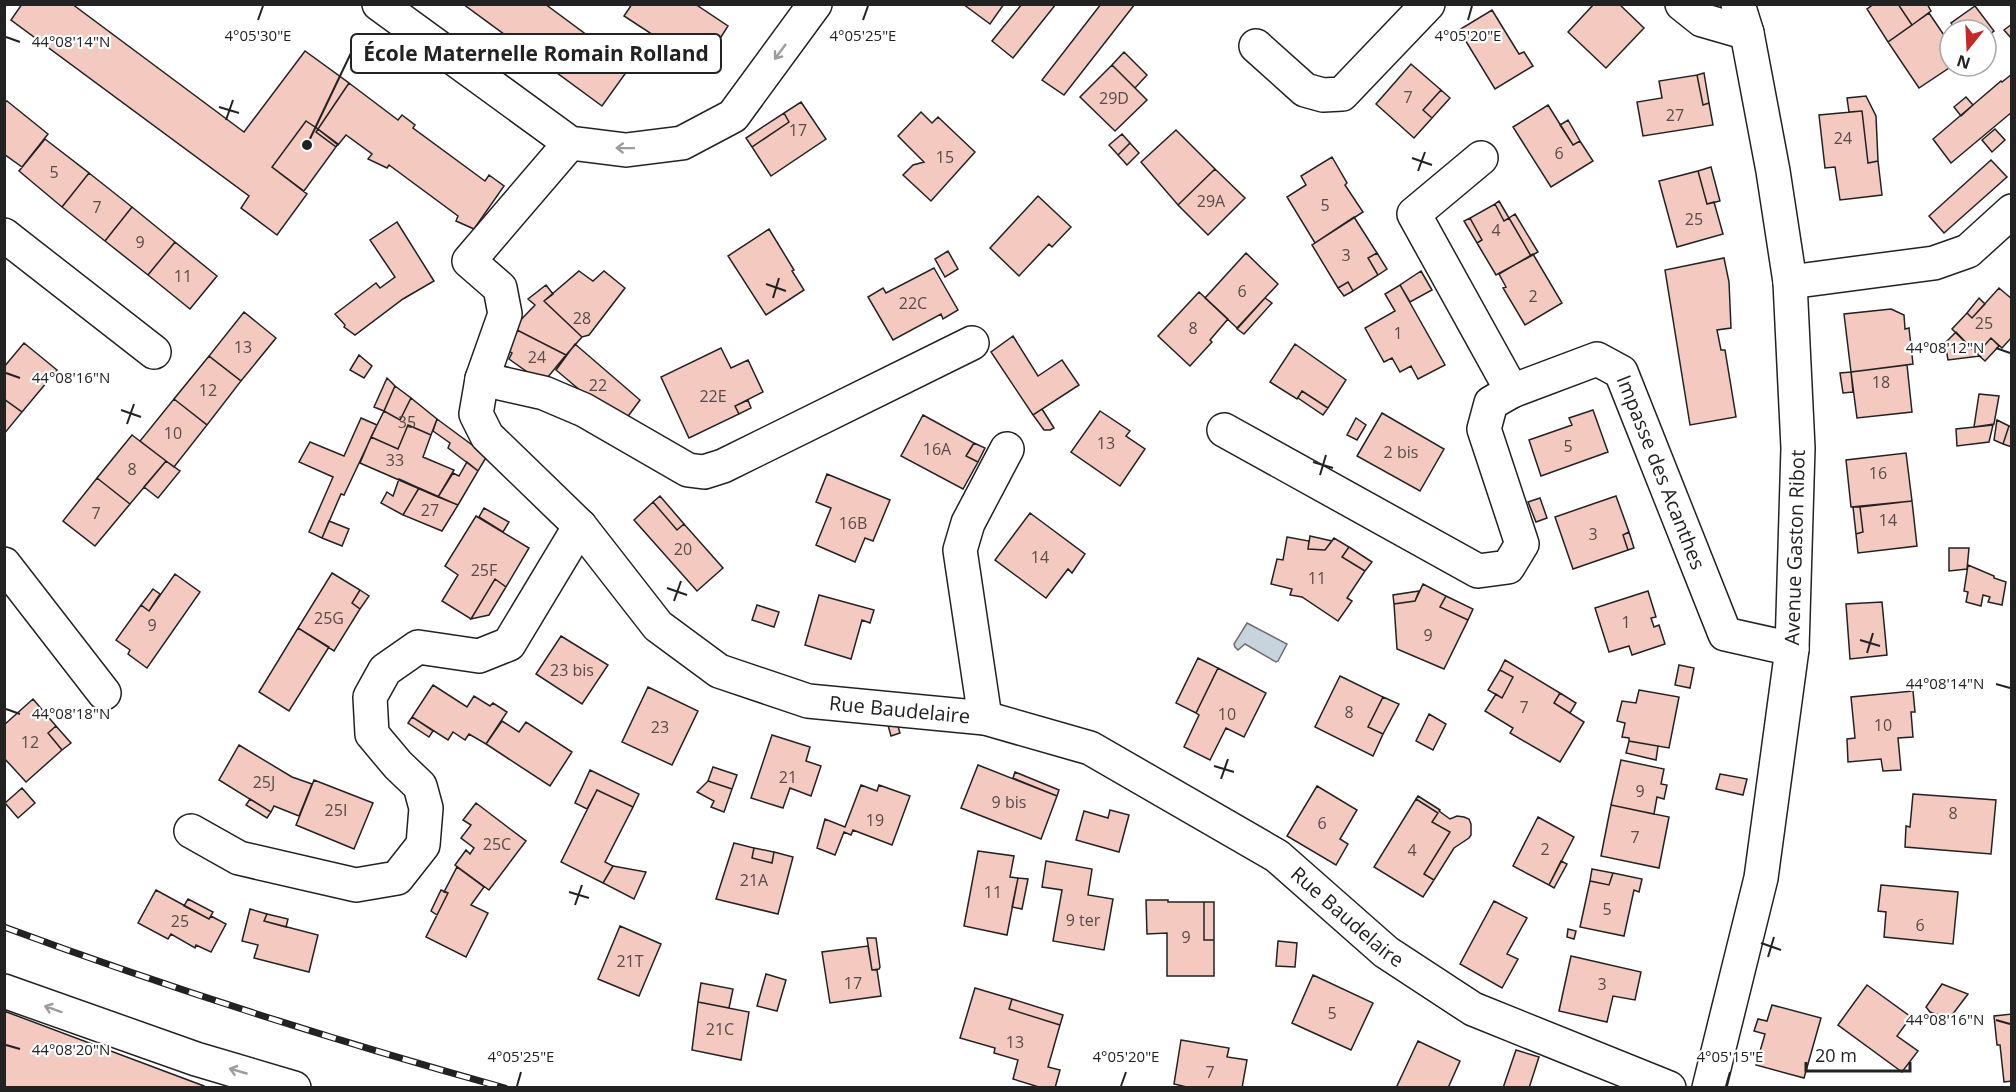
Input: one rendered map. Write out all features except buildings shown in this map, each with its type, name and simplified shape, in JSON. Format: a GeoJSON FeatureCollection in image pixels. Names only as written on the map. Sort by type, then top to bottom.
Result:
{"type":"FeatureCollection","features":[{"type":"Feature","properties":{"kind":"street"},"geometry":{"type":"LineString","coordinates":[[379,4],[570,143],[626,150],[681,143],[733,116],[815,4]]}},
{"type":"Feature","properties":{"kind":"street"},"geometry":{"type":"LineString","coordinates":[[1256,46],[1305,90],[1323,95],[1342,94],[1428,4]]}},
{"type":"Feature","properties":{"kind":"street"},"geometry":{"type":"LineString","coordinates":[[1682,4],[1702,20],[1743,19]]}},
{"type":"Feature","properties":{"kind":"street","name":"Avenue Gaston Ribot"},"geometry":{"type":"LineString","coordinates":[[1709,1088],[1761,878],[1792,649],[1798,448],[1790,282],[1773,171],[1743,19]]}},
{"type":"Feature","properties":{"kind":"street","name":"Rue Baudelaire"},"geometry":{"type":"LineString","coordinates":[[570,143],[469,261],[500,288],[505,314],[482,379],[476,414],[487,436],[580,526],[658,626],[719,671],[808,701],[985,718],[1090,748],[1277,856],[1386,952],[1473,1010],[1669,1088]]}},
{"type":"Feature","properties":{"kind":"street"},"geometry":{"type":"LineString","coordinates":[[1481,158],[1414,214],[1512,391]]}},
{"type":"Feature","properties":{"kind":"street"},"geometry":{"type":"LineString","coordinates":[[1790,282],[1934,263],[1968,251],[2012,211]]}},
{"type":"Feature","properties":{"kind":"street"},"geometry":{"type":"LineString","coordinates":[[4,235],[154,352]]}},
{"type":"Feature","properties":{"kind":"street"},"geometry":{"type":"LineString","coordinates":[[482,379],[544,393],[574,406],[688,470],[704,472],[723,466],[972,343]]}},
{"type":"Feature","properties":{"kind":"street","name":"Impasse des Acanthes"},"geometry":{"type":"LineString","coordinates":[[1224,430],[1478,571],[1508,567],[1522,544],[1484,429],[1491,404],[1512,391],[1596,359],[1621,372],[1725,634],[1792,649]]}},
{"type":"Feature","properties":{"kind":"street"},"geometry":{"type":"LineString","coordinates":[[985,718],[960,550],[968,523],[1007,449]]}},
{"type":"Feature","properties":{"kind":"street"},"geometry":{"type":"LineString","coordinates":[[191,831],[239,858],[356,885],[397,878],[423,845],[426,808],[420,786],[398,765],[372,734],[370,697],[385,670],[418,647],[479,656],[509,644],[580,526]]}},
{"type":"Feature","properties":{"kind":"street"},"geometry":{"type":"LineString","coordinates":[[4,564],[104,693]]}},
{"type":"Feature","properties":{"kind":"street"},"geometry":{"type":"LineString","coordinates":[[4,992],[176,1052],[294,1088]]}},
{"type":"Feature","properties":{"kind":"shaded area"},"geometry":{"type":"Polygon","coordinates":[[[1247,623],[1287,644],[1278,661],[1276,662],[1245,644],[1238,650],[1235,647],[1234,644],[1247,623]]]}},
{"type":"Feature","properties":{"kind":"railway"},"geometry":{"type":"LineString","coordinates":[[4,927],[253,1013],[505,1088]]}},
{"type":"Feature","properties":{"kind":"place","name":"École Maternelle Romain Rolland"},"geometry":{"type":"Point","coordinates":[307,145]}}]}
